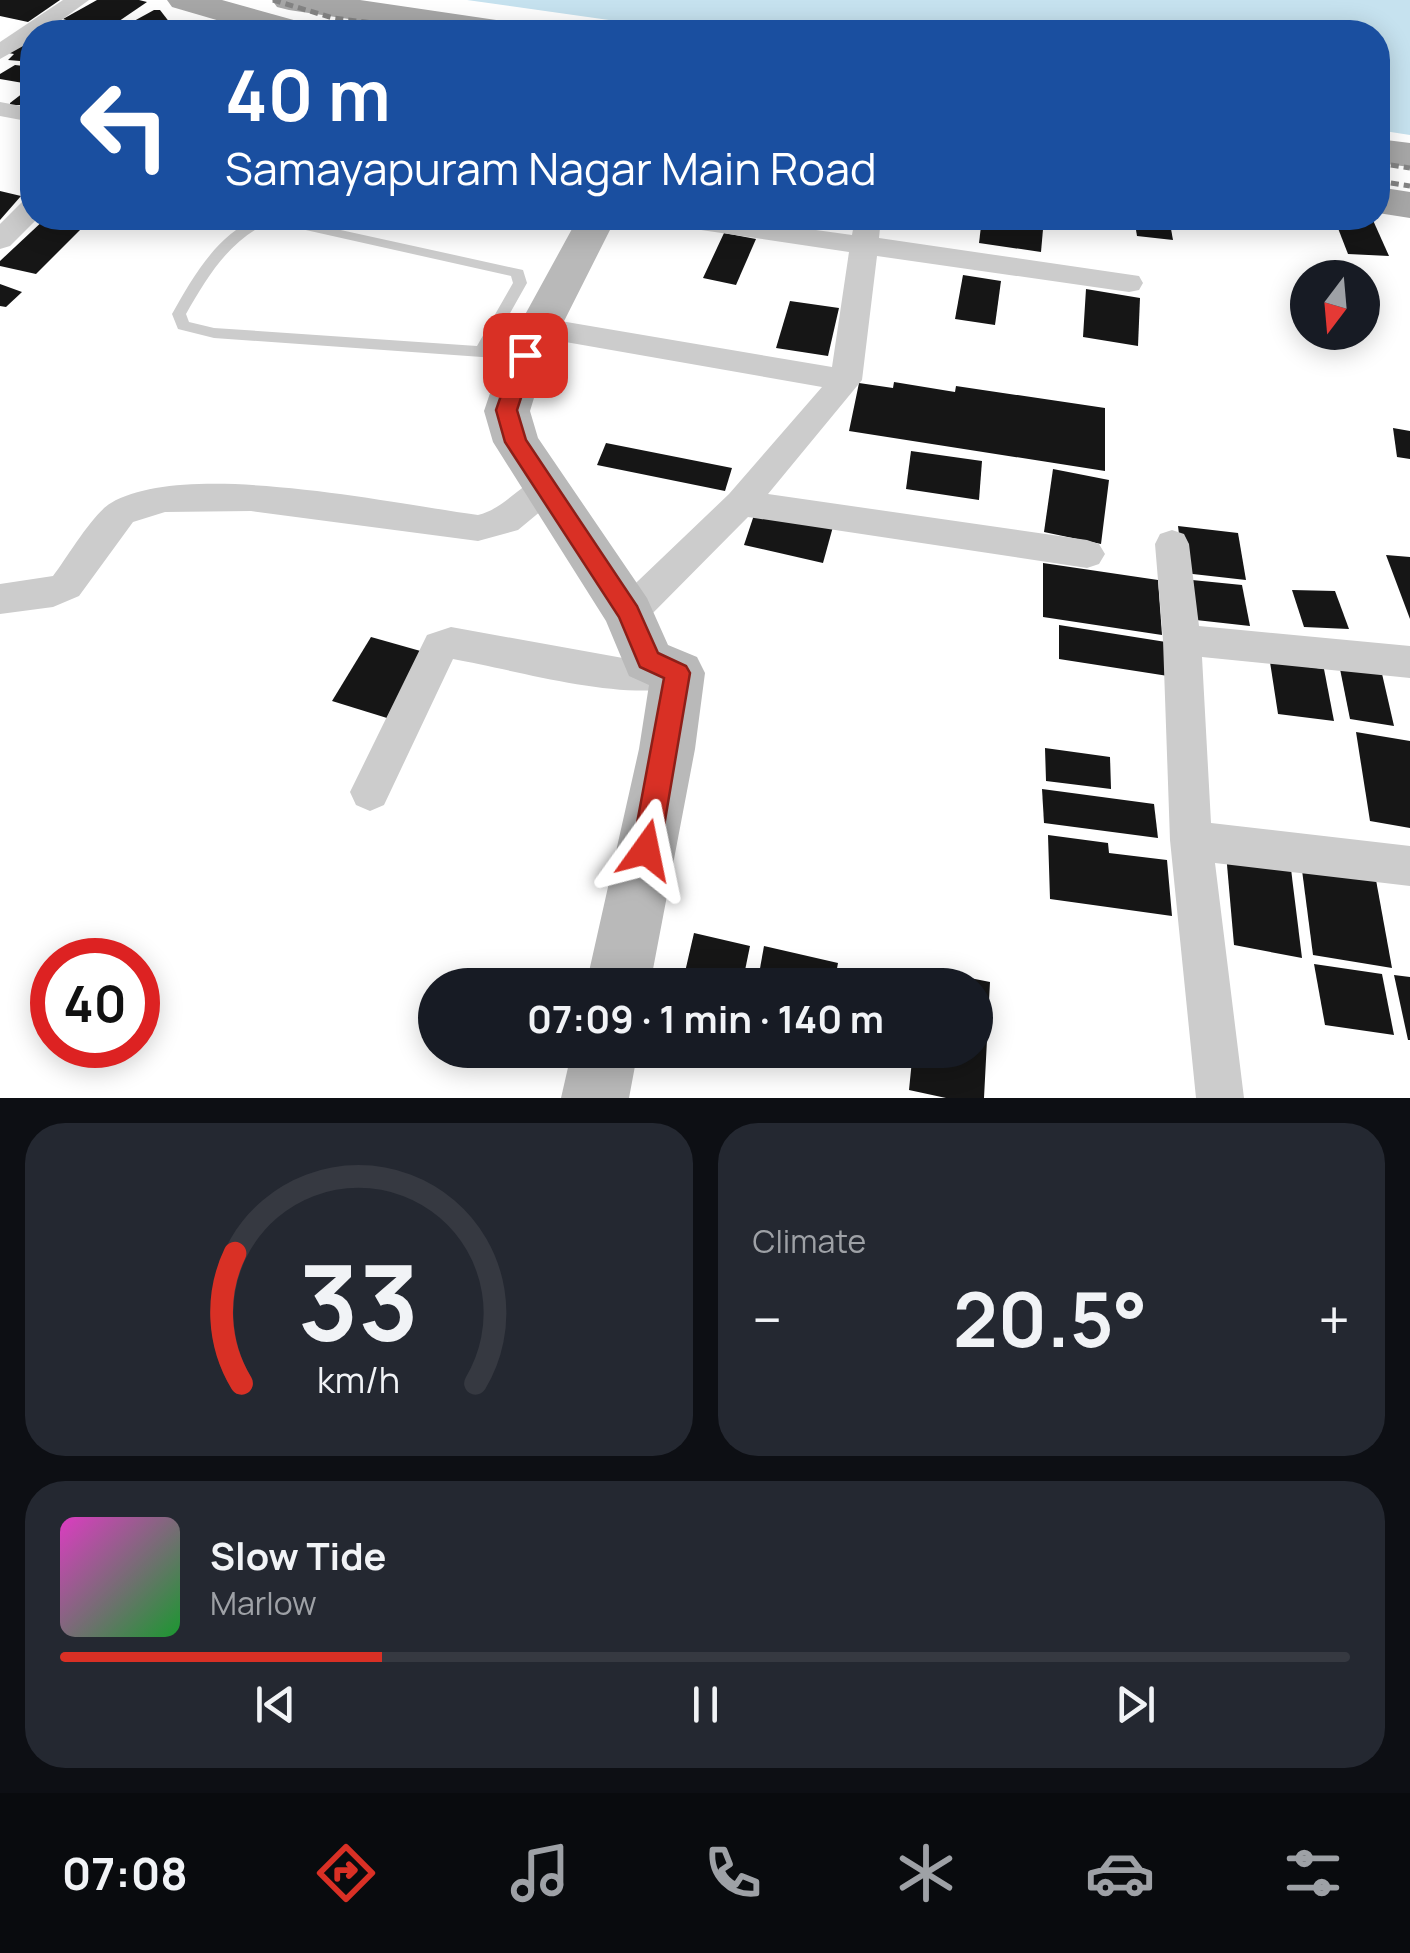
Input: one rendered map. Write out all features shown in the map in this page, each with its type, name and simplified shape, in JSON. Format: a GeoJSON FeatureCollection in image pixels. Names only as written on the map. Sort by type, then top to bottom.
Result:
{"type":"FeatureCollection","features":[{"type":"Feature","properties":{"kind":"main road"},"geometry":{"type":"LineString","coordinates":[[184,0],[253,20]]}},
{"type":"Feature","properties":{"kind":"main road"},"geometry":{"type":"LineString","coordinates":[[289,0],[423,20]]}},
{"type":"Feature","properties":{"kind":"street"},"geometry":{"type":"LineString","coordinates":[[48,20],[78,0]]}},
{"type":"Feature","properties":{"kind":"street"},"geometry":{"type":"LineString","coordinates":[[0,240],[20,220]]}},
{"type":"Feature","properties":{"kind":"street"},"geometry":{"type":"LineString","coordinates":[[588,230],[514,345],[507,410],[516,442],[629,613],[648,660],[678,673]]}},
{"type":"Feature","properties":{"kind":"street"},"geometry":{"type":"LineString","coordinates":[[839,230],[1129,283]]}},
{"type":"Feature","properties":{"kind":"street"},"geometry":{"type":"LineString","coordinates":[[629,613],[741,503],[846,380],[866,232]]}},
{"type":"Feature","properties":{"kind":"street"},"geometry":{"type":"LineString","coordinates":[[514,345],[846,380]]}},
{"type":"Feature","properties":{"kind":"street"},"geometry":{"type":"LineString","coordinates":[[0,599],[53,592],[66,586],[121,513],[143,503],[251,498],[478,528],[506,522],[547,487]]}},
{"type":"Feature","properties":{"kind":"street"},"geometry":{"type":"LineString","coordinates":[[741,503],[1087,554]]}},
{"type":"Feature","properties":{"kind":"street"},"geometry":{"type":"LineString","coordinates":[[1172,544],[1182,640],[1191,840],[1220,1098]]}},
{"type":"Feature","properties":{"kind":"street"},"geometry":{"type":"LineString","coordinates":[[1182,640],[1410,662]]}},
{"type":"Feature","properties":{"kind":"street"},"geometry":{"type":"LineString","coordinates":[[370,792],[440,646],[451,643],[634,676],[678,673]]}},
{"type":"Feature","properties":{"kind":"street"},"geometry":{"type":"LineString","coordinates":[[622,968],[667,749],[678,673]]}},
{"type":"Feature","properties":{"kind":"street"},"geometry":{"type":"LineString","coordinates":[[1191,840],[1410,866]]}},
{"type":"Feature","properties":{"kind":"street"},"geometry":{"type":"LineString","coordinates":[[595,1098],[601,1068]]}},
{"type":"Feature","properties":{"kind":"lane"},"geometry":{"type":"LineString","coordinates":[[243,230],[222,252],[179,314],[183,325],[214,334],[514,345],[518,273],[323,230]]}},
{"type":"Feature","properties":{"kind":"water"},"geometry":{"type":"Polygon","coordinates":[[[467,0],[1410,0],[1410,135],[1390,132],[1390,20],[609,20],[467,0]]]}},
{"type":"Feature","properties":{"kind":"building"},"geometry":{"type":"Polygon","coordinates":[[[0,0],[60,0],[31,20],[0,16],[0,0]]]}},
{"type":"Feature","properties":{"kind":"building"},"geometry":{"type":"Polygon","coordinates":[[[97,0],[147,2],[121,20],[63,19],[97,0]]]}},
{"type":"Feature","properties":{"kind":"building"},"geometry":{"type":"Polygon","coordinates":[[[160,10],[168,20],[136,20],[160,10]]]}},
{"type":"Feature","properties":{"kind":"building"},"geometry":{"type":"Polygon","coordinates":[[[20,45],[20,61],[8,60],[14,54],[3,52],[20,45]]]}},
{"type":"Feature","properties":{"kind":"building"},"geometry":{"type":"Polygon","coordinates":[[[20,66],[20,82],[0,79],[0,74],[20,66]]]}},
{"type":"Feature","properties":{"kind":"building"},"geometry":{"type":"Polygon","coordinates":[[[0,191],[20,196],[20,197],[0,220],[0,191]]]}},
{"type":"Feature","properties":{"kind":"building"},"geometry":{"type":"Polygon","coordinates":[[[33,230],[80,230],[36,274],[0,266],[0,261],[33,230]]]}},
{"type":"Feature","properties":{"kind":"building"},"geometry":{"type":"Polygon","coordinates":[[[981,230],[1043,230],[1041,252],[979,243],[981,230]]]}},
{"type":"Feature","properties":{"kind":"building"},"geometry":{"type":"Polygon","coordinates":[[[1136,230],[1171,230],[1173,240],[1137,236],[1136,230]]]}},
{"type":"Feature","properties":{"kind":"building"},"geometry":{"type":"Polygon","coordinates":[[[1339,230],[1377,230],[1389,256],[1348,254],[1339,230]]]}},
{"type":"Feature","properties":{"kind":"building"},"geometry":{"type":"Polygon","coordinates":[[[724,233],[756,239],[736,285],[703,278],[724,233]]]}},
{"type":"Feature","properties":{"kind":"building"},"geometry":{"type":"Polygon","coordinates":[[[963,275],[1001,281],[995,325],[955,319],[963,275]]]}},
{"type":"Feature","properties":{"kind":"building"},"geometry":{"type":"Polygon","coordinates":[[[0,284],[22,292],[6,307],[0,306],[0,284]]]}},
{"type":"Feature","properties":{"kind":"building"},"geometry":{"type":"Polygon","coordinates":[[[1086,289],[1140,298],[1138,346],[1083,337],[1086,289]]]}},
{"type":"Feature","properties":{"kind":"building"},"geometry":{"type":"Polygon","coordinates":[[[790,301],[839,308],[828,356],[776,348],[790,301]]]}},
{"type":"Feature","properties":{"kind":"building"},"geometry":{"type":"Polygon","coordinates":[[[894,382],[955,392],[956,386],[1105,408],[1105,471],[849,431],[859,383],[893,388],[894,382]]]}},
{"type":"Feature","properties":{"kind":"building"},"geometry":{"type":"Polygon","coordinates":[[[1393,428],[1410,431],[1410,459],[1397,457],[1393,428]]]}},
{"type":"Feature","properties":{"kind":"building"},"geometry":{"type":"Polygon","coordinates":[[[606,443],[732,468],[725,491],[597,465],[606,443]]]}},
{"type":"Feature","properties":{"kind":"building"},"geometry":{"type":"Polygon","coordinates":[[[911,451],[982,461],[979,500],[906,489],[911,451]]]}},
{"type":"Feature","properties":{"kind":"building"},"geometry":{"type":"Polygon","coordinates":[[[1053,469],[1109,480],[1101,544],[1044,532],[1053,469]]]}},
{"type":"Feature","properties":{"kind":"building"},"geometry":{"type":"Polygon","coordinates":[[[757,506],[834,523],[823,563],[744,545],[757,506]]]}},
{"type":"Feature","properties":{"kind":"building"},"geometry":{"type":"Polygon","coordinates":[[[1178,526],[1238,533],[1246,580],[1184,573],[1178,526]]]}},
{"type":"Feature","properties":{"kind":"building"},"geometry":{"type":"Polygon","coordinates":[[[1386,555],[1410,557],[1410,619],[1386,555]]]}},
{"type":"Feature","properties":{"kind":"building"},"geometry":{"type":"Polygon","coordinates":[[[1043,563],[1158,580],[1162,635],[1043,617],[1043,563]]]}},
{"type":"Feature","properties":{"kind":"building"},"geometry":{"type":"Polygon","coordinates":[[[1182,579],[1242,585],[1250,626],[1187,619],[1182,579]]]}},
{"type":"Feature","properties":{"kind":"building"},"geometry":{"type":"Polygon","coordinates":[[[1292,590],[1335,591],[1349,629],[1304,627],[1292,590]]]}},
{"type":"Feature","properties":{"kind":"building"},"geometry":{"type":"Polygon","coordinates":[[[1059,625],[1166,642],[1168,676],[1059,659],[1059,625]]]}},
{"type":"Feature","properties":{"kind":"building"},"geometry":{"type":"Polygon","coordinates":[[[371,637],[424,652],[387,718],[332,701],[371,637]]]}},
{"type":"Feature","properties":{"kind":"building"},"geometry":{"type":"Polygon","coordinates":[[[1338,659],[1380,665],[1394,726],[1350,719],[1338,659]]]}},
{"type":"Feature","properties":{"kind":"building"},"geometry":{"type":"Polygon","coordinates":[[[1270,662],[1324,669],[1334,721],[1278,714],[1270,662]]]}},
{"type":"Feature","properties":{"kind":"building"},"geometry":{"type":"Polygon","coordinates":[[[1356,732],[1410,741],[1410,828],[1370,821],[1356,732]]]}},
{"type":"Feature","properties":{"kind":"building"},"geometry":{"type":"Polygon","coordinates":[[[1045,748],[1110,757],[1111,789],[1046,781],[1045,748]]]}},
{"type":"Feature","properties":{"kind":"building"},"geometry":{"type":"Polygon","coordinates":[[[1042,789],[1154,804],[1158,838],[1044,823],[1042,789]]]}},
{"type":"Feature","properties":{"kind":"building"},"geometry":{"type":"Polygon","coordinates":[[[1048,835],[1108,843],[1109,853],[1167,860],[1172,916],[1050,899],[1048,835]]]}},
{"type":"Feature","properties":{"kind":"building"},"geometry":{"type":"Polygon","coordinates":[[[1225,842],[1289,853],[1302,958],[1234,945],[1225,842]]]}},
{"type":"Feature","properties":{"kind":"building"},"geometry":{"type":"Polygon","coordinates":[[[1299,847],[1372,858],[1392,968],[1313,955],[1299,847]]]}},
{"type":"Feature","properties":{"kind":"building"},"geometry":{"type":"Polygon","coordinates":[[[694,933],[750,946],[745,968],[686,968],[694,933]]]}},
{"type":"Feature","properties":{"kind":"building"},"geometry":{"type":"Polygon","coordinates":[[[764,946],[838,963],[837,968],[760,968],[764,946]]]}},
{"type":"Feature","properties":{"kind":"building"},"geometry":{"type":"Polygon","coordinates":[[[1314,964],[1382,974],[1394,1035],[1325,1025],[1314,964]]]}},
{"type":"Feature","properties":{"kind":"building"},"geometry":{"type":"Polygon","coordinates":[[[1394,975],[1410,977],[1410,1040],[1408,1040],[1394,975]]]}},
{"type":"Feature","properties":{"kind":"building"},"geometry":{"type":"Polygon","coordinates":[[[911,1068],[986,1068],[984,1098],[946,1098],[909,1090],[911,1068]]]}},
{"type":"Feature","properties":{"kind":"railway"},"geometry":{"type":"LineString","coordinates":[[273,0],[349,20]]}},
{"type":"Feature","properties":{"kind":"railway"},"geometry":{"type":"LineString","coordinates":[[1390,165],[1410,168]]}},
{"type":"Feature","properties":{"kind":"railway"},"geometry":{"type":"LineString","coordinates":[[1390,183],[1410,186]]}},
{"type":"Feature","properties":{"kind":"route"},"geometry":{"type":"LineString","coordinates":[[525,355],[507,410],[516,442],[629,613],[648,660],[678,673],[646,850]]}}]}
